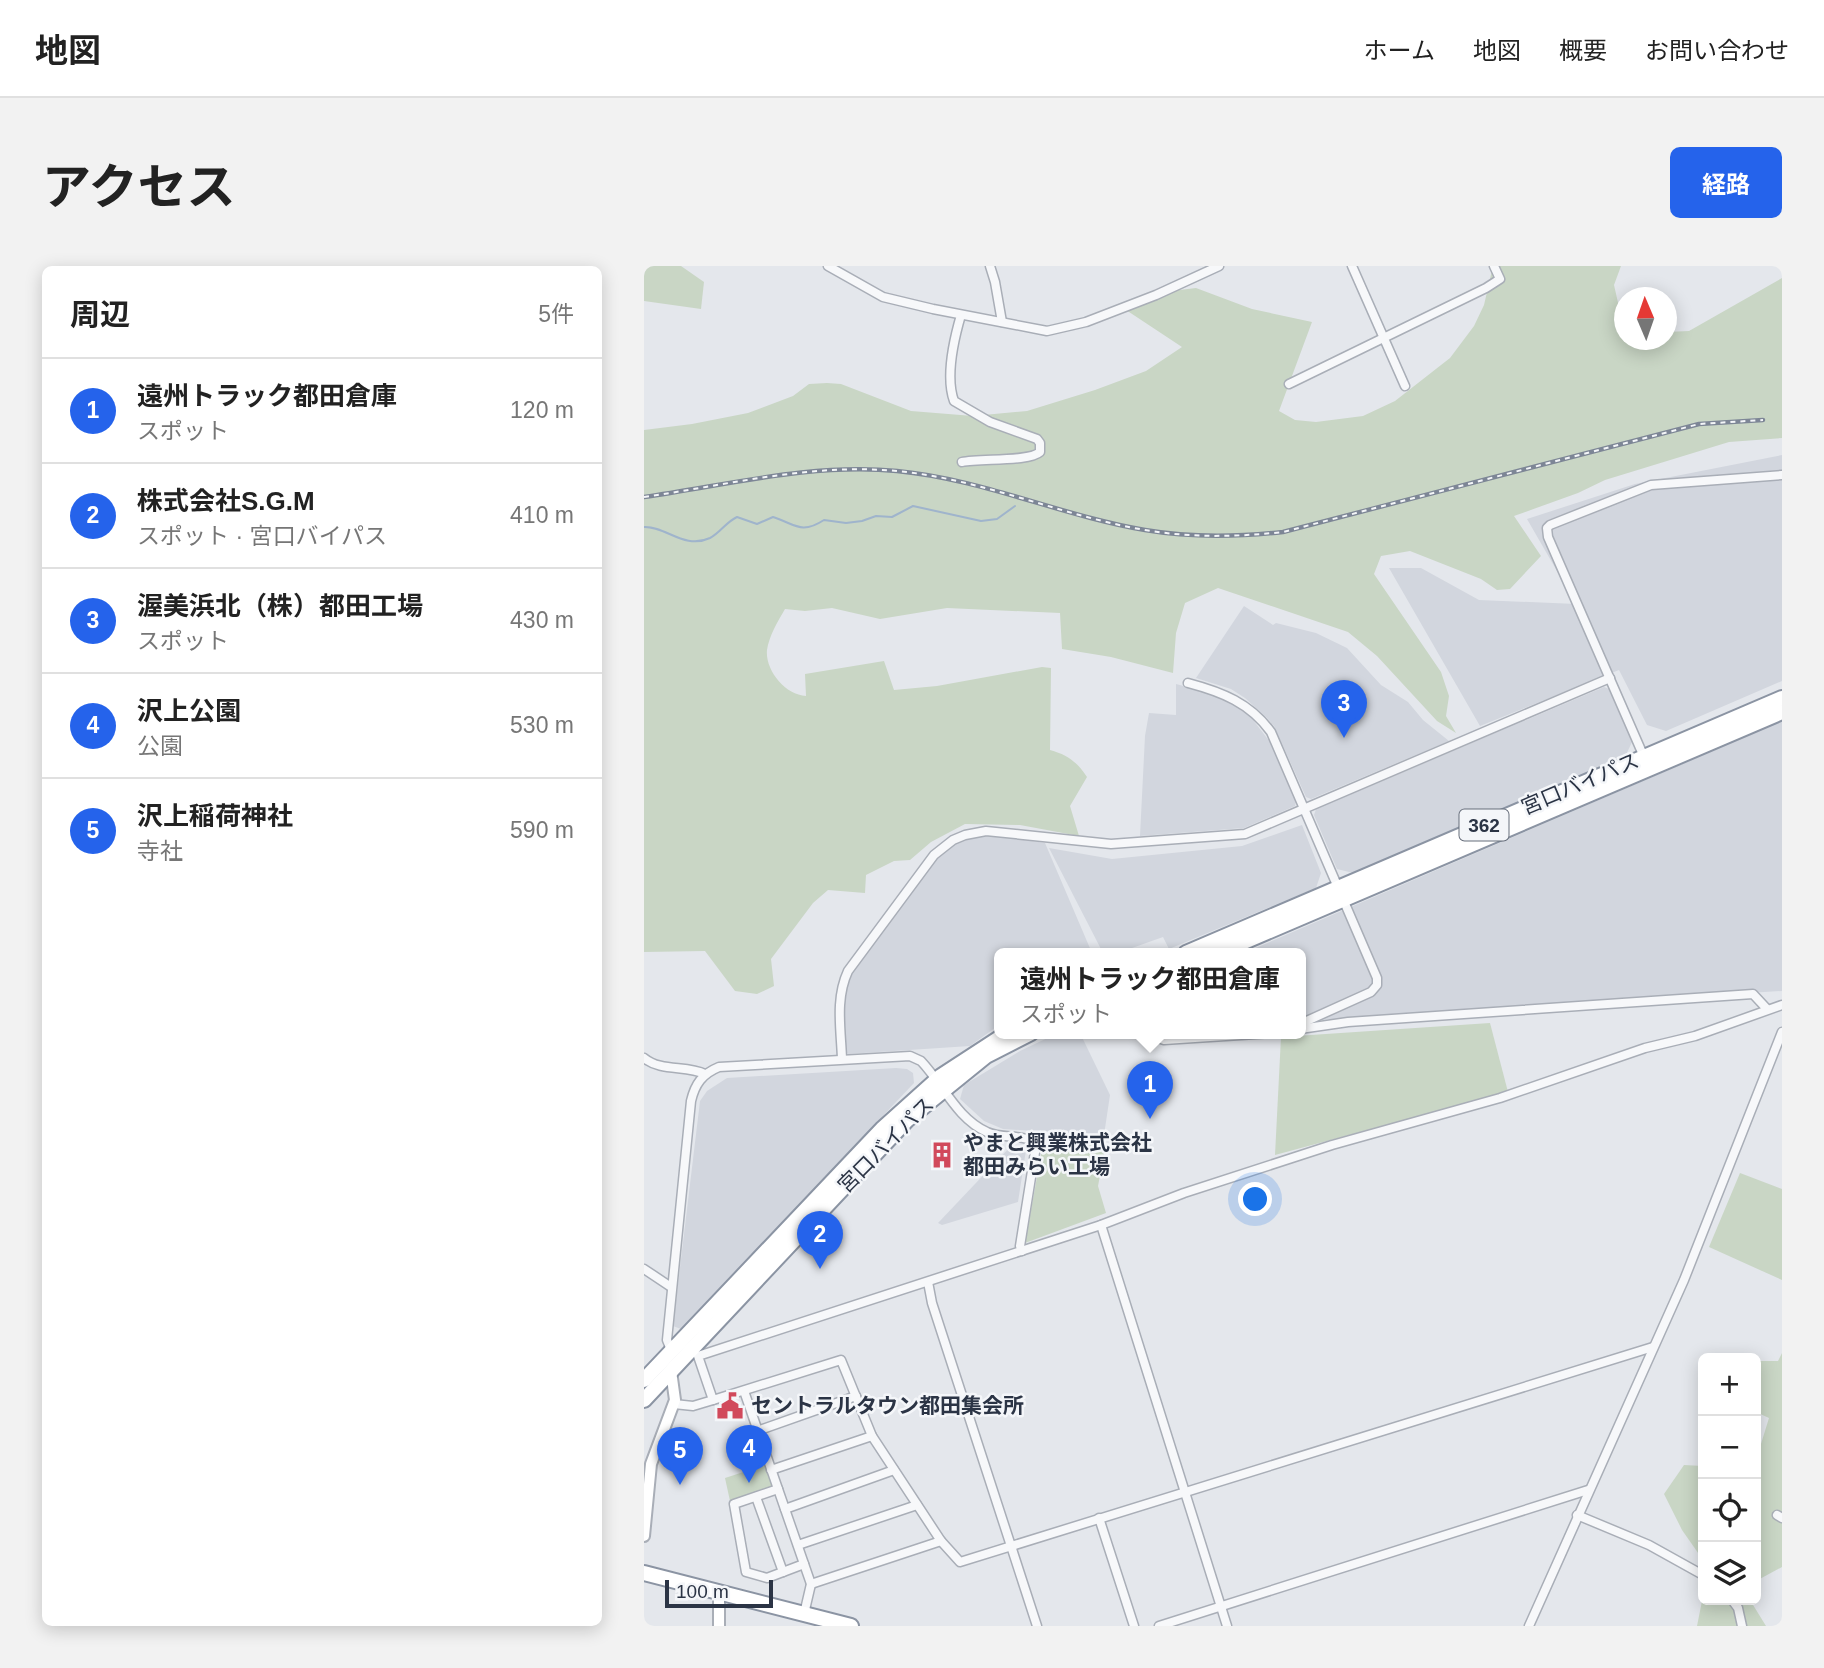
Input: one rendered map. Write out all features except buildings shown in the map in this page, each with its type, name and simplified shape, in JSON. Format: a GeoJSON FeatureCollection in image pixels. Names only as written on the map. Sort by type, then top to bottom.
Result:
{"type":"FeatureCollection","features":[{"type":"Feature","properties":{"kind":"highway","name":"宮口バイパス"},"geometry":{"type":"LineString","coordinates":[[1228,948],[1340,894],[1782,698]]}},
{"type":"Feature","properties":{"kind":"highway","name":"宮口バイパス"},"geometry":{"type":"LineString","coordinates":[[1199,948],[1340,894],[1782,712]]}},
{"type":"Feature","properties":{"kind":"highway","name":"宮口バイパス"},"geometry":{"type":"LineString","coordinates":[[644,1380],[882,1129],[999,1039]]}},
{"type":"Feature","properties":{"kind":"highway","name":"宮口バイパス"},"geometry":{"type":"LineString","coordinates":[[644,1400],[941,1084],[1019,1039]]}},
{"type":"Feature","properties":{"kind":"highway"},"geometry":{"type":"LineString","coordinates":[[644,1573],[851,1626]]}},
{"type":"Feature","properties":{"kind":"street"},"geometry":{"type":"LineString","coordinates":[[828,266],[883,297],[1047,331],[1065,328],[1156,295],[1219,266]]}},
{"type":"Feature","properties":{"kind":"street"},"geometry":{"type":"LineString","coordinates":[[990,266],[1002,322]]}},
{"type":"Feature","properties":{"kind":"street"},"geometry":{"type":"LineString","coordinates":[[1352,266],[1405,386]]}},
{"type":"Feature","properties":{"kind":"street"},"geometry":{"type":"LineString","coordinates":[[1289,384],[1486,288],[1500,279],[1494,266]]}},
{"type":"Feature","properties":{"kind":"street"},"geometry":{"type":"LineString","coordinates":[[961,315],[955,336],[951,370],[954,401],[990,422],[1037,439],[1040,443],[1040,452],[1037,455],[977,458],[962,462]]}},
{"type":"Feature","properties":{"kind":"street"},"geometry":{"type":"LineString","coordinates":[[1644,757],[1548,537],[1547,528],[1651,485],[1782,475]]}},
{"type":"Feature","properties":{"kind":"street"},"geometry":{"type":"LineString","coordinates":[[842,1059],[839,1007],[848,971],[934,855],[953,840],[986,831],[1111,844],[1245,834],[1610,678]]}},
{"type":"Feature","properties":{"kind":"street"},"geometry":{"type":"LineString","coordinates":[[1188,683],[1224,693],[1259,717],[1275,741],[1377,978],[1377,985],[1371,992],[1306,1021]]}},
{"type":"Feature","properties":{"kind":"street"},"geometry":{"type":"LineString","coordinates":[[1306,1028],[1348,1022],[1753,994],[1767,1009]]}},
{"type":"Feature","properties":{"kind":"street"},"geometry":{"type":"LineString","coordinates":[[713,1400],[698,1356],[1101,1225],[1184,1193],[1332,1145],[1500,1098],[1645,1048],[1695,1036],[1782,1004]]}},
{"type":"Feature","properties":{"kind":"street"},"geometry":{"type":"LineString","coordinates":[[1529,1626],[1684,1280],[1782,1032]]}},
{"type":"Feature","properties":{"kind":"street"},"geometry":{"type":"LineString","coordinates":[[671,1350],[667,1340],[671,1287],[691,1101],[695,1086],[705,1074],[724,1066],[910,1056],[921,1061],[965,1117],[980,1129],[996,1136],[1030,1139],[1035,1142],[1020,1246],[1022,1251]]}},
{"type":"Feature","properties":{"kind":"street"},"geometry":{"type":"LineString","coordinates":[[644,1058],[658,1066],[689,1069],[705,1074]]}},
{"type":"Feature","properties":{"kind":"street"},"geometry":{"type":"LineString","coordinates":[[1101,1225],[1227,1626]]}},
{"type":"Feature","properties":{"kind":"street"},"geometry":{"type":"LineString","coordinates":[[644,1269],[671,1287]]}},
{"type":"Feature","properties":{"kind":"street"},"geometry":{"type":"LineString","coordinates":[[928,1282],[932,1303],[1037,1626]]}},
{"type":"Feature","properties":{"kind":"street"},"geometry":{"type":"LineString","coordinates":[[674,1404],[693,1406],[841,1360],[872,1436],[941,1541],[960,1562],[1653,1347]]}},
{"type":"Feature","properties":{"kind":"street"},"geometry":{"type":"LineString","coordinates":[[644,1536],[651,1464],[674,1404],[671,1371]]}},
{"type":"Feature","properties":{"kind":"street"},"geometry":{"type":"LineString","coordinates":[[744,1391],[811,1584],[804,1614]]}},
{"type":"Feature","properties":{"kind":"street"},"geometry":{"type":"LineString","coordinates":[[757,1431],[856,1396]]}},
{"type":"Feature","properties":{"kind":"street"},"geometry":{"type":"LineString","coordinates":[[771,1470],[872,1436]]}},
{"type":"Feature","properties":{"kind":"street"},"geometry":{"type":"LineString","coordinates":[[785,1509],[894,1470]]}},
{"type":"Feature","properties":{"kind":"street"},"geometry":{"type":"LineString","coordinates":[[778,1489],[734,1504],[747,1572],[767,1578],[804,1564]]}},
{"type":"Feature","properties":{"kind":"street"},"geometry":{"type":"LineString","coordinates":[[1159,1626],[1588,1490]]}},
{"type":"Feature","properties":{"kind":"street"},"geometry":{"type":"LineString","coordinates":[[756,1497],[783,1572]]}},
{"type":"Feature","properties":{"kind":"street"},"geometry":{"type":"LineString","coordinates":[[798,1545],[917,1505]]}},
{"type":"Feature","properties":{"kind":"street"},"geometry":{"type":"LineString","coordinates":[[1577,1516],[1649,1545],[1698,1573]]}},
{"type":"Feature","properties":{"kind":"street"},"geometry":{"type":"LineString","coordinates":[[1099,1518],[1134,1626]]}},
{"type":"Feature","properties":{"kind":"street"},"geometry":{"type":"LineString","coordinates":[[811,1584],[941,1541]]}},
{"type":"Feature","properties":{"kind":"street"},"geometry":{"type":"LineString","coordinates":[[719,1592],[719,1626]]}},
{"type":"Feature","properties":{"kind":"street"},"geometry":{"type":"LineString","coordinates":[[1736,1605],[1742,1626]]}},
{"type":"Feature","properties":{"kind":"shaded area"},"geometry":{"type":"Polygon","coordinates":[[[1782,455],[1782,681],[1666,731],[1647,725],[1619,670],[1480,726],[1389,568],[1421,568],[1479,600],[1576,604],[1527,519],[1635,484],[1782,455]]]}},
{"type":"Feature","properties":{"kind":"shaded area"},"geometry":{"type":"Polygon","coordinates":[[[1244,606],[1273,625],[1276,623],[1316,633],[1347,648],[1381,685],[1408,702],[1423,720],[1449,741],[1311,799],[1306,797],[1274,726],[1266,717],[1231,689],[1196,678],[1244,606]]]}},
{"type":"Feature","properties":{"kind":"shaded area"},"geometry":{"type":"Polygon","coordinates":[[[1176,684],[1214,694],[1250,716],[1270,742],[1293,793],[1295,806],[1244,828],[1140,836],[1145,736],[1149,713],[1176,715],[1176,684]]]}},
{"type":"Feature","properties":{"kind":"shaded area"},"geometry":{"type":"Polygon","coordinates":[[[1604,687],[1609,689],[1632,742],[1625,757],[1353,873],[1337,869],[1314,815],[1316,809],[1604,687]]]}},
{"type":"Feature","properties":{"kind":"shaded area"},"geometry":{"type":"Polygon","coordinates":[[[1782,721],[1782,991],[1306,1021],[1306,948],[1256,948],[1782,721]]]}},
{"type":"Feature","properties":{"kind":"shaded area"},"geometry":{"type":"Polygon","coordinates":[[[1302,825],[1321,873],[1316,888],[1171,948],[1168,948],[1163,937],[1132,948],[1100,948],[1049,848],[1112,859],[1242,846],[1302,825]]]}},
{"type":"Feature","properties":{"kind":"shaded area"},"geometry":{"type":"Polygon","coordinates":[[[983,834],[1045,843],[1090,948],[994,948],[994,1029],[970,1046],[848,1054],[845,1051],[843,1003],[846,983],[853,968],[937,856],[959,840],[983,834]]]}},
{"type":"Feature","properties":{"kind":"shaded area"},"geometry":{"type":"Polygon","coordinates":[[[1045,1039],[1083,1039],[1110,1095],[1104,1135],[1003,1129],[984,1121],[960,1099],[964,1085],[1045,1039]]]}},
{"type":"Feature","properties":{"kind":"shaded area"},"geometry":{"type":"Polygon","coordinates":[[[907,1069],[913,1073],[914,1083],[681,1329],[673,1326],[700,1101],[707,1091],[727,1078],[907,1069]]]}},
{"type":"Feature","properties":{"kind":"shaded area"},"geometry":{"type":"Polygon","coordinates":[[[1011,1146],[1025,1146],[1026,1150],[1018,1202],[942,1225],[938,1223],[1011,1146]]]}},
{"type":"Feature","properties":{"kind":"green space"},"geometry":{"type":"Polygon","coordinates":[[[644,266],[681,266],[704,282],[701,309],[644,301],[644,266]]]}},
{"type":"Feature","properties":{"kind":"green space"},"geometry":{"type":"Polygon","coordinates":[[[1493,266],[1621,266],[1614,285],[1614,350],[1677,350],[1677,332],[1689,331],[1782,278],[1782,438],[1729,442],[1605,480],[1578,493],[1514,516],[1541,556],[1510,589],[1497,590],[1481,579],[1410,551],[1381,556],[1374,574],[1441,672],[1449,696],[1446,716],[1456,733],[1437,721],[1377,656],[1348,632],[1218,588],[1185,603],[1176,633],[1173,673],[1111,657],[1062,649],[1060,613],[947,608],[880,619],[832,608],[805,611],[785,609],[770,639],[767,658],[778,680],[798,695],[806,696],[805,674],[884,661],[894,690],[937,686],[1042,667],[1051,668],[1050,750],[1072,760],[1087,777],[1070,806],[1079,836],[1020,825],[965,824],[931,842],[910,860],[894,861],[866,875],[865,893],[828,890],[813,903],[771,959],[774,986],[757,994],[735,991],[705,951],[644,952],[644,430],[748,413],[793,396],[809,384],[827,383],[841,384],[911,411],[973,416],[1027,411],[1146,371],[1182,347],[1123,308],[1155,293],[1196,288],[1252,309],[1312,322],[1279,411],[1295,420],[1316,422],[1363,416],[1395,401],[1450,358],[1474,326],[1484,305],[1493,266]]]}},
{"type":"Feature","properties":{"kind":"green space"},"geometry":{"type":"Polygon","coordinates":[[[1490,1023],[1508,1092],[1275,1155],[1281,1039],[1306,1039],[1306,1035],[1490,1023]]]}},
{"type":"Feature","properties":{"kind":"green space"},"geometry":{"type":"Polygon","coordinates":[[[1043,1144],[1106,1144],[1098,1186],[1106,1213],[1025,1243],[1043,1144]]]}},
{"type":"Feature","properties":{"kind":"green space"},"geometry":{"type":"Polygon","coordinates":[[[1740,1173],[1782,1189],[1782,1280],[1709,1247],[1740,1173]]]}},
{"type":"Feature","properties":{"kind":"green space"},"geometry":{"type":"Polygon","coordinates":[[[1782,1353],[1782,1567],[1761,1578],[1761,1444],[1769,1418],[1761,1414],[1761,1361],[1778,1361],[1782,1353]]]}},
{"type":"Feature","properties":{"kind":"green space"},"geometry":{"type":"Polygon","coordinates":[[[765,1465],[773,1487],[730,1501],[725,1478],[765,1465]]]}},
{"type":"Feature","properties":{"kind":"green space"},"geometry":{"type":"Polygon","coordinates":[[[1684,1465],[1698,1466],[1698,1553],[1682,1530],[1664,1494],[1684,1465]]]}},
{"type":"Feature","properties":{"kind":"green space"},"geometry":{"type":"Polygon","coordinates":[[[1701,1605],[1753,1605],[1766,1626],[1697,1626],[1701,1605]]]}},
{"type":"Feature","properties":{"kind":"waterway"},"geometry":{"type":"LineString","coordinates":[[644,527],[660,530],[683,540],[701,541],[714,536],[737,517],[757,524],[773,517],[793,525],[809,527],[824,520],[846,523],[876,516],[892,517],[913,506],[981,521],[997,519],[1015,506]]}},
{"type":"Feature","properties":{"kind":"railway"},"geometry":{"type":"LineString","coordinates":[[644,497],[770,476],[833,470],[897,471],[991,489],[1083,516],[1145,530],[1214,536],[1248,535],[1283,532],[1699,424],[1763,420]]}},
{"type":"Feature","properties":{"kind":"place","name":"渥美浜北（株）都田工場"},"geometry":{"type":"Point","coordinates":[1344,738]}},
{"type":"Feature","properties":{"kind":"place","name":"遠州トラック都田倉庫"},"geometry":{"type":"Point","coordinates":[1150,1119]}},
{"type":"Feature","properties":{"kind":"place","name":"やまと興業株式会社 都田みらい工場"},"geometry":{"type":"Point","coordinates":[942,1155]}},
{"type":"Feature","properties":{"kind":"place","name":"株式会社S.G.M"},"geometry":{"type":"Point","coordinates":[820,1269]}},
{"type":"Feature","properties":{"kind":"place","name":"セントラルタウン都田集会所"},"geometry":{"type":"Point","coordinates":[730,1406]}},
{"type":"Feature","properties":{"kind":"place","name":"沢上公園"},"geometry":{"type":"Point","coordinates":[749,1483]}},
{"type":"Feature","properties":{"kind":"place","name":"沢上稲荷神社"},"geometry":{"type":"Point","coordinates":[680,1485]}}]}
